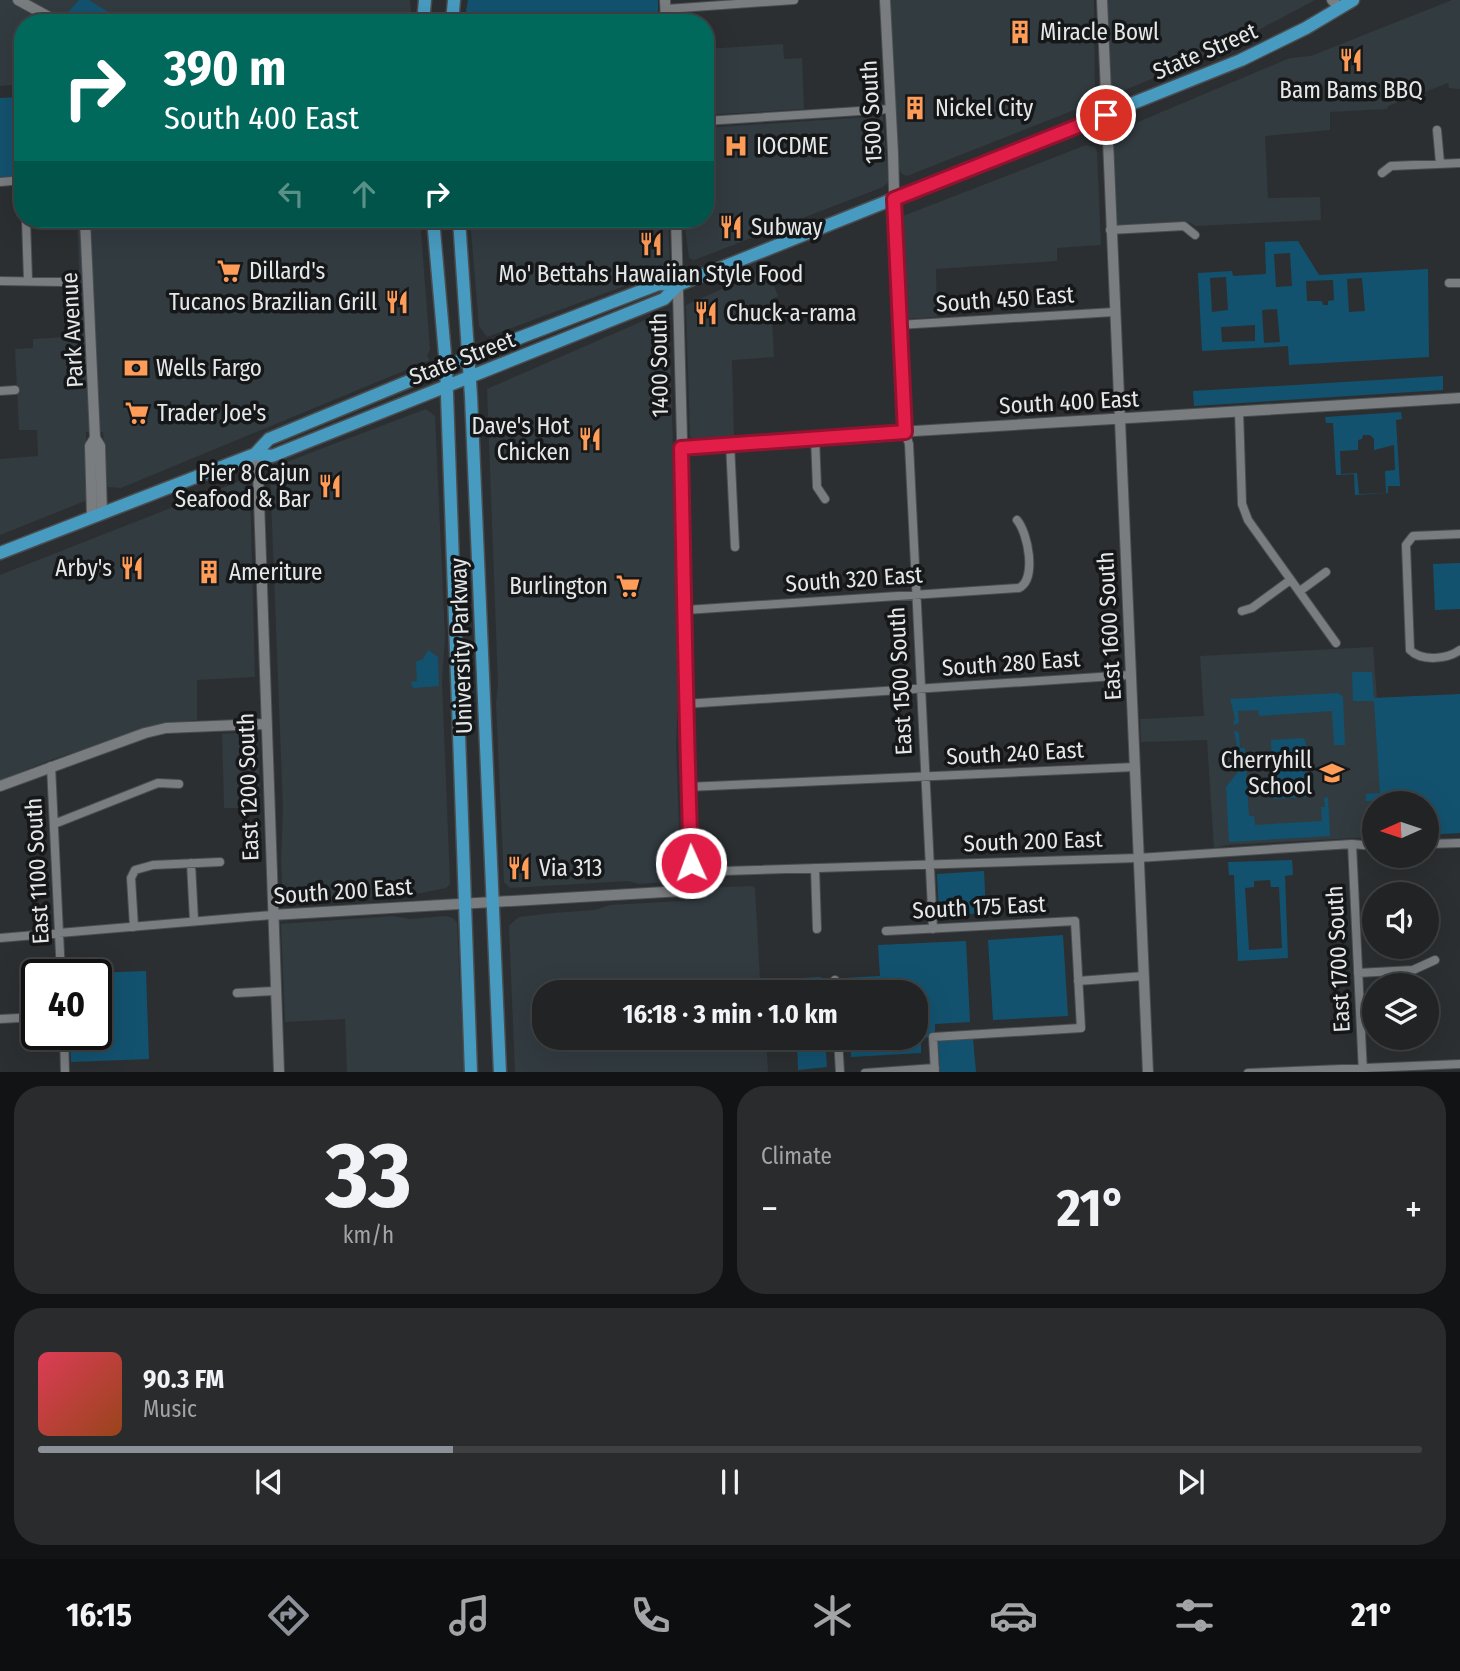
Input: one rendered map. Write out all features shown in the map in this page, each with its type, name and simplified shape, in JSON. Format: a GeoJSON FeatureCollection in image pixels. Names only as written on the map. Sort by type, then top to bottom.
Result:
{"type":"FeatureCollection","features":[{"type":"Feature","properties":{"kind":"main road","name":"State Street"},"geometry":{"type":"LineString","coordinates":[[255,454],[272,456],[470,379],[664,299],[678,285],[1241,60],[1336,4],[1353,0]]}},
{"type":"Feature","properties":{"kind":"main road","name":"University Parkway"},"geometry":{"type":"LineString","coordinates":[[434,228],[447,388],[471,1072]]}},
{"type":"Feature","properties":{"kind":"main road","name":"University Parkway"},"geometry":{"type":"LineString","coordinates":[[460,228],[469,358],[500,1072]]}},
{"type":"Feature","properties":{"kind":"main road","name":"State Street"},"geometry":{"type":"LineString","coordinates":[[0,553],[255,454],[269,439],[446,366],[659,284],[678,285]]}},
{"type":"Feature","properties":{"kind":"street"},"geometry":{"type":"LineString","coordinates":[[18,0],[44,14]]}},
{"type":"Feature","properties":{"kind":"street"},"geometry":{"type":"LineString","coordinates":[[666,4],[794,0]]}},
{"type":"Feature","properties":{"kind":"street","name":"1500 South"},"geometry":{"type":"LineString","coordinates":[[885,0],[905,432]]}},
{"type":"Feature","properties":{"kind":"street","name":"East 1600 South"},"geometry":{"type":"LineString","coordinates":[[1102,0],[1147,1072]]}},
{"type":"Feature","properties":{"kind":"street"},"geometry":{"type":"LineString","coordinates":[[714,120],[891,109]]}},
{"type":"Feature","properties":{"kind":"street"},"geometry":{"type":"LineString","coordinates":[[1437,130],[1440,163]]}},
{"type":"Feature","properties":{"kind":"street"},"geometry":{"type":"LineString","coordinates":[[1382,173],[1391,166],[1460,163]]}},
{"type":"Feature","properties":{"kind":"street"},"geometry":{"type":"LineString","coordinates":[[1110,230],[1179,226],[1189,228],[1195,235]]}},
{"type":"Feature","properties":{"kind":"street"},"geometry":{"type":"LineString","coordinates":[[26,228],[28,280]]}},
{"type":"Feature","properties":{"kind":"street","name":"Park Avenue"},"geometry":{"type":"LineString","coordinates":[[85,228],[95,438],[90,446],[97,515]]}},
{"type":"Feature","properties":{"kind":"street","name":"1400 South"},"geometry":{"type":"LineString","coordinates":[[676,228],[686,611],[685,704],[692,872],[689,887]]}},
{"type":"Feature","properties":{"kind":"street"},"geometry":{"type":"LineString","coordinates":[[0,281],[28,280],[32,284],[62,282],[71,277]]}},
{"type":"Feature","properties":{"kind":"street"},"geometry":{"type":"LineString","coordinates":[[1449,283],[1460,283]]}},
{"type":"Feature","properties":{"kind":"street","name":"South 450 East"},"geometry":{"type":"LineString","coordinates":[[898,325],[1114,312]]}},
{"type":"Feature","properties":{"kind":"street"},"geometry":{"type":"LineString","coordinates":[[0,391],[15,390]]}},
{"type":"Feature","properties":{"kind":"street","name":"South 400 East"},"geometry":{"type":"LineString","coordinates":[[681,448],[815,437],[1460,398]]}},
{"type":"Feature","properties":{"kind":"street"},"geometry":{"type":"LineString","coordinates":[[1239,411],[1242,504],[1248,520],[1289,581],[1300,591],[1336,643]]}},
{"type":"Feature","properties":{"kind":"street","name":"East 1500 South"},"geometry":{"type":"LineString","coordinates":[[905,432],[909,444],[933,929]]}},
{"type":"Feature","properties":{"kind":"street"},"geometry":{"type":"LineString","coordinates":[[815,437],[817,487],[825,499]]}},
{"type":"Feature","properties":{"kind":"street"},"geometry":{"type":"LineString","coordinates":[[730,443],[735,547]]}},
{"type":"Feature","properties":{"kind":"street","name":"East 1200 South"},"geometry":{"type":"LineString","coordinates":[[255,454],[279,1072]]}},
{"type":"Feature","properties":{"kind":"street","name":"South 320 East"},"geometry":{"type":"LineString","coordinates":[[686,611],[1025,585],[1029,575],[1026,531],[1017,520]]}},
{"type":"Feature","properties":{"kind":"street"},"geometry":{"type":"LineString","coordinates":[[1460,534],[1408,539],[1409,647],[1413,654],[1448,657],[1460,650]]}},
{"type":"Feature","properties":{"kind":"street"},"geometry":{"type":"LineString","coordinates":[[1300,591],[1326,572]]}},
{"type":"Feature","properties":{"kind":"street"},"geometry":{"type":"LineString","coordinates":[[1242,611],[1252,608],[1289,581]]}},
{"type":"Feature","properties":{"kind":"street","name":"South 280 East"},"geometry":{"type":"LineString","coordinates":[[685,704],[1130,675]]}},
{"type":"Feature","properties":{"kind":"street"},"geometry":{"type":"LineString","coordinates":[[0,786],[127,738],[166,728],[265,724]]}},
{"type":"Feature","properties":{"kind":"street","name":"East 1100 South"},"geometry":{"type":"LineString","coordinates":[[51,766],[61,959]]}},
{"type":"Feature","properties":{"kind":"street","name":"South 240 East"},"geometry":{"type":"LineString","coordinates":[[688,787],[1135,767]]}},
{"type":"Feature","properties":{"kind":"street"},"geometry":{"type":"LineString","coordinates":[[54,824],[158,783],[178,784]]}},
{"type":"Feature","properties":{"kind":"street"},"geometry":{"type":"LineString","coordinates":[[1439,844],[1460,843]]}},
{"type":"Feature","properties":{"kind":"street","name":"East 1700 South"},"geometry":{"type":"LineString","coordinates":[[1352,844],[1363,1070]]}},
{"type":"Feature","properties":{"kind":"street","name":"South 200 East"},"geometry":{"type":"LineString","coordinates":[[692,872],[1139,858],[1362,845]]}},
{"type":"Feature","properties":{"kind":"street"},"geometry":{"type":"LineString","coordinates":[[134,927],[131,878],[135,870],[146,866],[220,862]]}},
{"type":"Feature","properties":{"kind":"street"},"geometry":{"type":"LineString","coordinates":[[191,863],[194,921]]}},
{"type":"Feature","properties":{"kind":"street"},"geometry":{"type":"LineString","coordinates":[[814,868],[817,929]]}},
{"type":"Feature","properties":{"kind":"street","name":"South 200 East"},"geometry":{"type":"LineString","coordinates":[[0,938],[272,915],[682,891],[689,887]]}},
{"type":"Feature","properties":{"kind":"street","name":"South 175 East"},"geometry":{"type":"LineString","coordinates":[[886,932],[1075,921],[1078,981]]}},
{"type":"Feature","properties":{"kind":"street"},"geometry":{"type":"LineString","coordinates":[[1358,973],[1413,970],[1435,960]]}},
{"type":"Feature","properties":{"kind":"street"},"geometry":{"type":"LineString","coordinates":[[888,1072],[935,1070],[933,1037],[1081,1028],[1078,981],[1143,976]]}},
{"type":"Feature","properties":{"kind":"street"},"geometry":{"type":"LineString","coordinates":[[237,993],[275,991]]}},
{"type":"Feature","properties":{"kind":"street"},"geometry":{"type":"LineString","coordinates":[[0,1019],[21,1018]]}},
{"type":"Feature","properties":{"kind":"street"},"geometry":{"type":"LineString","coordinates":[[64,1050],[65,1072]]}},
{"type":"Feature","properties":{"kind":"street"},"geometry":{"type":"LineString","coordinates":[[839,1050],[841,1072]]}},
{"type":"Feature","properties":{"kind":"street"},"geometry":{"type":"LineString","coordinates":[[1286,1072],[1460,1064]]}},
{"type":"Feature","properties":{"kind":"shaded area"},"geometry":{"type":"Polygon","coordinates":[[[0,0],[410,0],[410,14],[14,14],[14,85],[0,86],[0,0]]]}},
{"type":"Feature","properties":{"kind":"shaded area"},"geometry":{"type":"Polygon","coordinates":[[[79,0],[89,0],[111,14],[66,14],[79,0]]]}},
{"type":"Feature","properties":{"kind":"shaded area"},"geometry":{"type":"Polygon","coordinates":[[[468,0],[658,0],[658,14],[466,14],[468,0]]]}},
{"type":"Feature","properties":{"kind":"shaded area"},"geometry":{"type":"Polygon","coordinates":[[[889,0],[1094,0],[1095,98],[1092,103],[907,176],[902,174],[899,169],[889,0]]]}},
{"type":"Feature","properties":{"kind":"shaded area"},"geometry":{"type":"Polygon","coordinates":[[[1106,0],[1315,0],[1217,52],[1120,92],[1113,90],[1109,83],[1106,0]]]}},
{"type":"Feature","properties":{"kind":"shaded area"},"geometry":{"type":"Polygon","coordinates":[[[1452,0],[1460,0],[1460,89],[1449,88],[1448,83],[1388,106],[1387,109],[1330,112],[1330,130],[1265,136],[1268,198],[1320,197],[1321,220],[1196,226],[1186,221],[1116,225],[1112,139],[1119,130],[1290,58],[1311,56],[1452,0]]]}},
{"type":"Feature","properties":{"kind":"shaded area"},"geometry":{"type":"Polygon","coordinates":[[[783,44],[784,59],[802,58],[804,109],[714,114],[714,48],[783,44]]]}},
{"type":"Feature","properties":{"kind":"shaded area"},"geometry":{"type":"Polygon","coordinates":[[[14,97],[14,176],[0,177],[0,98],[14,97]]]}},
{"type":"Feature","properties":{"kind":"shaded area"},"geometry":{"type":"Polygon","coordinates":[[[883,116],[888,182],[883,187],[694,260],[689,258],[685,228],[714,228],[714,127],[883,116]]]}},
{"type":"Feature","properties":{"kind":"shaded area"},"geometry":{"type":"Polygon","coordinates":[[[1086,145],[1095,147],[1097,152],[1101,245],[1057,248],[1057,261],[936,269],[937,317],[907,319],[903,313],[900,221],[903,216],[1086,145]]]}},
{"type":"Feature","properties":{"kind":"shaded area"},"geometry":{"type":"Polygon","coordinates":[[[77,228],[421,228],[430,349],[427,356],[430,360],[121,488],[108,487],[106,482],[103,432],[86,432],[88,497],[85,501],[0,535],[0,459],[38,456],[37,430],[19,430],[15,349],[33,348],[33,339],[82,336],[77,228]]]}},
{"type":"Feature","properties":{"kind":"shaded area"},"geometry":{"type":"Polygon","coordinates":[[[471,228],[668,228],[670,263],[666,270],[487,337],[479,326],[471,228]]]}},
{"type":"Feature","properties":{"kind":"shaded area"},"geometry":{"type":"Polygon","coordinates":[[[1298,241],[1319,275],[1428,269],[1429,357],[1289,365],[1288,346],[1202,351],[1198,273],[1232,271],[1233,276],[1266,274],[1265,242],[1298,241]],[[1290,253],[1274,254],[1276,287],[1292,286],[1290,253]],[[1226,277],[1210,278],[1212,312],[1228,310],[1226,277]],[[1362,278],[1347,279],[1349,312],[1365,311],[1362,278]],[[1333,280],[1306,281],[1307,301],[1322,301],[1323,305],[1328,305],[1328,301],[1334,300],[1333,280]],[[1277,309],[1262,310],[1264,343],[1280,342],[1277,309]],[[1255,325],[1221,327],[1222,342],[1255,341],[1255,325]]]}},
{"type":"Feature","properties":{"kind":"shaded area"},"geometry":{"type":"Polygon","coordinates":[[[767,269],[778,296],[771,300],[774,357],[732,360],[734,437],[693,439],[690,436],[686,305],[767,269]]]}},
{"type":"Feature","properties":{"kind":"shaded area"},"geometry":{"type":"Polygon","coordinates":[[[659,314],[668,316],[669,330],[680,646],[676,748],[681,878],[678,881],[639,884],[628,881],[510,888],[504,882],[487,389],[659,314]]]}},
{"type":"Feature","properties":{"kind":"shaded area"},"geometry":{"type":"Polygon","coordinates":[[[1443,376],[1443,390],[1194,406],[1193,391],[1443,376]]]}},
{"type":"Feature","properties":{"kind":"shaded area"},"geometry":{"type":"Polygon","coordinates":[[[426,409],[435,416],[445,637],[442,680],[450,884],[446,888],[421,893],[287,903],[283,899],[281,862],[283,809],[270,472],[275,467],[426,409]]]}},
{"type":"Feature","properties":{"kind":"shaded area"},"geometry":{"type":"Polygon","coordinates":[[[1401,412],[1402,419],[1396,420],[1400,486],[1388,486],[1388,493],[1355,495],[1354,474],[1336,475],[1333,423],[1326,423],[1325,417],[1401,412]],[[1363,435],[1362,439],[1358,440],[1358,450],[1340,451],[1341,474],[1357,473],[1359,494],[1386,493],[1385,471],[1395,470],[1394,445],[1374,450],[1374,439],[1370,435],[1363,435]]]}},
{"type":"Feature","properties":{"kind":"shaded area"},"geometry":{"type":"Polygon","coordinates":[[[242,480],[250,485],[255,677],[197,680],[197,720],[167,724],[53,759],[0,780],[0,575],[242,480]]]}},
{"type":"Feature","properties":{"kind":"shaded area"},"geometry":{"type":"Polygon","coordinates":[[[1460,563],[1460,609],[1435,610],[1433,564],[1460,563]]]}},
{"type":"Feature","properties":{"kind":"shaded area","name":"Cherryhill School"},"geometry":{"type":"Polygon","coordinates":[[[1373,647],[1377,698],[1451,695],[1434,791],[1362,791],[1362,838],[1226,845],[1214,848],[1207,740],[1141,742],[1140,719],[1204,716],[1200,656],[1373,647]]]}},
{"type":"Feature","properties":{"kind":"shaded area"},"geometry":{"type":"Polygon","coordinates":[[[428,650],[438,657],[439,686],[413,688],[411,682],[417,681],[416,662],[423,659],[428,650]]]}},
{"type":"Feature","properties":{"kind":"shaded area"},"geometry":{"type":"Polygon","coordinates":[[[1352,672],[1372,672],[1374,698],[1460,694],[1460,833],[1439,834],[1439,791],[1380,791],[1374,701],[1353,701],[1352,672]]]}},
{"type":"Feature","properties":{"kind":"shaded area"},"geometry":{"type":"Polygon","coordinates":[[[1338,693],[1343,697],[1345,745],[1334,745],[1332,711],[1259,716],[1258,710],[1238,711],[1239,723],[1233,725],[1235,718],[1230,699],[1338,693]]]}},
{"type":"Feature","properties":{"kind":"shaded area"},"geometry":{"type":"Polygon","coordinates":[[[1234,730],[1239,733],[1240,748],[1245,748],[1249,816],[1254,816],[1255,825],[1322,821],[1321,807],[1325,807],[1324,798],[1328,797],[1330,836],[1229,842],[1226,787],[1241,768],[1234,730]]]}},
{"type":"Feature","properties":{"kind":"shaded area"},"geometry":{"type":"Polygon","coordinates":[[[248,732],[258,740],[260,808],[224,808],[222,734],[248,732]]]}},
{"type":"Feature","properties":{"kind":"shaded area"},"geometry":{"type":"Polygon","coordinates":[[[1304,738],[1307,747],[1307,797],[1273,799],[1271,740],[1304,738]]]}},
{"type":"Feature","properties":{"kind":"shaded area"},"geometry":{"type":"Polygon","coordinates":[[[1292,860],[1293,875],[1285,876],[1288,958],[1238,961],[1234,875],[1229,875],[1228,862],[1292,860]],[[1270,880],[1254,881],[1254,887],[1245,888],[1249,950],[1282,948],[1279,887],[1271,887],[1270,880]]]}},
{"type":"Feature","properties":{"kind":"shaded area"},"geometry":{"type":"Polygon","coordinates":[[[984,871],[986,913],[939,916],[937,874],[984,871]]]}},
{"type":"Feature","properties":{"kind":"shaded area"},"geometry":{"type":"Polygon","coordinates":[[[700,888],[755,888],[760,980],[532,980],[532,1050],[767,1050],[768,1072],[515,1072],[509,926],[519,917],[595,910],[610,905],[701,900],[700,888]]]}},
{"type":"Feature","properties":{"kind":"shaded area"},"geometry":{"type":"Polygon","coordinates":[[[393,916],[410,919],[446,916],[457,923],[464,1072],[347,1072],[345,1019],[285,1022],[281,924],[393,916]]]}},
{"type":"Feature","properties":{"kind":"shaded area"},"geometry":{"type":"Polygon","coordinates":[[[1063,935],[1068,1016],[993,1020],[988,940],[1063,935]]]}},
{"type":"Feature","properties":{"kind":"shaded area"},"geometry":{"type":"Polygon","coordinates":[[[966,941],[970,1022],[935,1024],[935,1033],[928,1037],[928,980],[844,980],[880,976],[878,945],[966,941]]]}},
{"type":"Feature","properties":{"kind":"shaded area"},"geometry":{"type":"Polygon","coordinates":[[[146,971],[149,1059],[71,1062],[71,1050],[112,1050],[112,972],[146,971]]]}},
{"type":"Feature","properties":{"kind":"shaded area"},"geometry":{"type":"Polygon","coordinates":[[[821,977],[821,980],[764,980],[821,977]]]}},
{"type":"Feature","properties":{"kind":"shaded area"},"geometry":{"type":"Polygon","coordinates":[[[973,1039],[976,1072],[940,1072],[938,1041],[973,1039]]]}},
{"type":"Feature","properties":{"kind":"shaded area"},"geometry":{"type":"Polygon","coordinates":[[[797,1050],[826,1050],[827,1067],[798,1070],[797,1050]]]}},
{"type":"Feature","properties":{"kind":"shaded area"},"geometry":{"type":"Polygon","coordinates":[[[851,1050],[921,1050],[921,1053],[851,1057],[851,1050]]]}},
{"type":"Feature","properties":{"kind":"place","name":"Miracle Bowl"},"geometry":{"type":"Point","coordinates":[1020,32]}},
{"type":"Feature","properties":{"kind":"place","name":"Bam Bams BBQ"},"geometry":{"type":"Point","coordinates":[1351,60]}},
{"type":"Feature","properties":{"kind":"place","name":"Nickel City"},"geometry":{"type":"Point","coordinates":[915,108]}},
{"type":"Feature","properties":{"kind":"place","name":"IOCDME"},"geometry":{"type":"Point","coordinates":[736,146]}},
{"type":"Feature","properties":{"kind":"place","name":"Subway"},"geometry":{"type":"Point","coordinates":[731,227]}},
{"type":"Feature","properties":{"kind":"place","name":"Mo' Bettahs Hawaiian Style Food"},"geometry":{"type":"Point","coordinates":[651,244]}},
{"type":"Feature","properties":{"kind":"place","name":"Dillard's"},"geometry":{"type":"Point","coordinates":[229,271]}},
{"type":"Feature","properties":{"kind":"place","name":"Tucanos Brazilian Grill"},"geometry":{"type":"Point","coordinates":[397,302]}},
{"type":"Feature","properties":{"kind":"place","name":"Chuck-a-rama"},"geometry":{"type":"Point","coordinates":[706,313]}},
{"type":"Feature","properties":{"kind":"place","name":"Wells Fargo"},"geometry":{"type":"Point","coordinates":[136,368]}},
{"type":"Feature","properties":{"kind":"place","name":"Trader Joe's"},"geometry":{"type":"Point","coordinates":[137,413]}},
{"type":"Feature","properties":{"kind":"place","name":"Dave's Hot Chicken"},"geometry":{"type":"Point","coordinates":[590,439]}},
{"type":"Feature","properties":{"kind":"place","name":"Pier 8 Cajun Seafood & Bar"},"geometry":{"type":"Point","coordinates":[330,486]}},
{"type":"Feature","properties":{"kind":"place","name":"Arby's"},"geometry":{"type":"Point","coordinates":[132,568]}},
{"type":"Feature","properties":{"kind":"place","name":"Ameriture"},"geometry":{"type":"Point","coordinates":[209,572]}},
{"type":"Feature","properties":{"kind":"place","name":"Burlington"},"geometry":{"type":"Point","coordinates":[628,586]}},
{"type":"Feature","properties":{"kind":"place","name":"Cherryhill School"},"geometry":{"type":"Point","coordinates":[1332,773]}},
{"type":"Feature","properties":{"kind":"place","name":"Via 313"},"geometry":{"type":"Point","coordinates":[519,868]}},
{"type":"Feature","properties":{"kind":"route"},"geometry":{"type":"LineString","coordinates":[[691,863],[685,704],[688,658],[681,448],[905,432],[894,199],[1106,115]]}}]}
